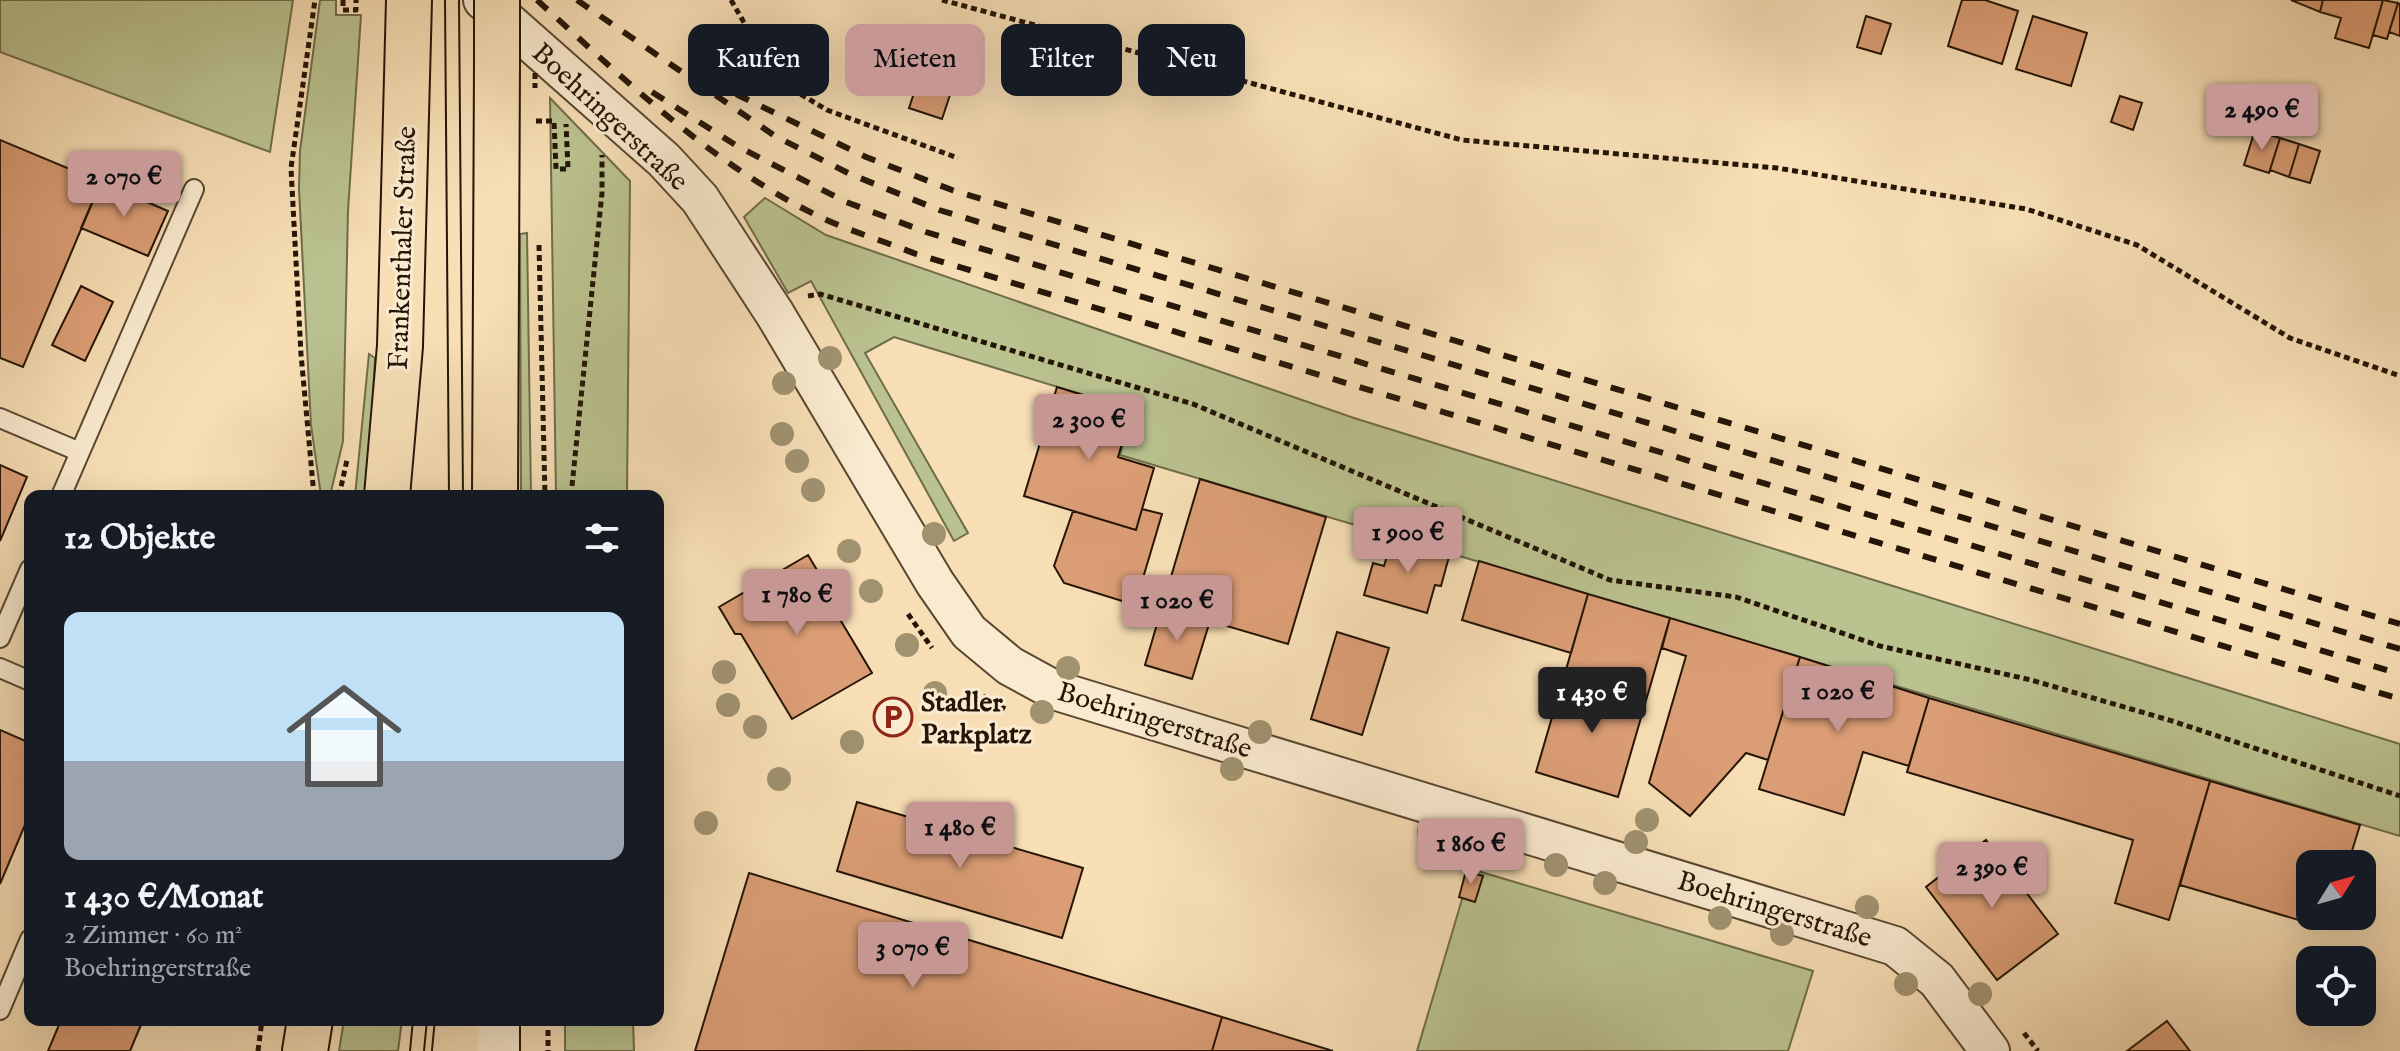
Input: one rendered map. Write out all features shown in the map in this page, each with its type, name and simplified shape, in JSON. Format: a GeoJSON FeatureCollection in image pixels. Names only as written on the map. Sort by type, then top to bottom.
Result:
{"type":"FeatureCollection","features":[{"type":"Feature","properties":{"kind":"main road","name":"Frankenthaler Straße"},"geometry":{"type":"LineString","coordinates":[[388,490],[400,346],[409,0]]}},
{"type":"Feature","properties":{"kind":"main road"},"geometry":{"type":"LineString","coordinates":[[495,490],[497,0]]}},
{"type":"Feature","properties":{"kind":"main road"},"geometry":{"type":"LineString","coordinates":[[305,1051],[309,1026]]}},
{"type":"Feature","properties":{"kind":"main road"},"geometry":{"type":"LineString","coordinates":[[455,1051],[457,1026]]}},
{"type":"Feature","properties":{"kind":"main road"},"geometry":{"type":"LineString","coordinates":[[497,1026],[497,1051]]}},
{"type":"Feature","properties":{"kind":"street","name":"Boehringerstraße"},"geometry":{"type":"LineString","coordinates":[[483,0],[673,169],[791,305],[935,583],[969,632],[1010,666],[1054,690],[1895,946],[1937,980],[1990,1051]]}},
{"type":"Feature","properties":{"kind":"lane"},"geometry":{"type":"LineString","coordinates":[[64,490],[194,189]]}},
{"type":"Feature","properties":{"kind":"lane"},"geometry":{"type":"LineString","coordinates":[[0,418],[80,452]]}},
{"type":"Feature","properties":{"kind":"lane"},"geometry":{"type":"LineString","coordinates":[[0,638],[24,583]]}},
{"type":"Feature","properties":{"kind":"lane"},"geometry":{"type":"LineString","coordinates":[[0,668],[24,678]]}},
{"type":"Feature","properties":{"kind":"lane"},"geometry":{"type":"LineString","coordinates":[[0,1010],[24,953]]}},
{"type":"Feature","properties":{"kind":"path"},"geometry":{"type":"LineString","coordinates":[[313,490],[301,354],[291,168],[315,0]]}},
{"type":"Feature","properties":{"kind":"path"},"geometry":{"type":"LineString","coordinates":[[343,0],[343,10],[356,10],[356,0]]}},
{"type":"Feature","properties":{"kind":"path"},"geometry":{"type":"LineString","coordinates":[[731,0],[777,80],[827,110],[958,158]]}},
{"type":"Feature","properties":{"kind":"path"},"geometry":{"type":"LineString","coordinates":[[942,0],[1462,140],[1777,168],[2026,209],[2137,245],[2290,338],[2400,376]]}},
{"type":"Feature","properties":{"kind":"path"},"geometry":{"type":"LineString","coordinates":[[536,121],[554,121],[556,169],[568,169],[566,117]]}},
{"type":"Feature","properties":{"kind":"path"},"geometry":{"type":"LineString","coordinates":[[572,490],[601,209],[602,153]]}},
{"type":"Feature","properties":{"kind":"path"},"geometry":{"type":"LineString","coordinates":[[539,243],[545,490]]}},
{"type":"Feature","properties":{"kind":"path"},"geometry":{"type":"LineString","coordinates":[[791,305],[820,294],[1193,404],[1610,580],[1736,597],[1880,646],[2031,680],[2169,720],[2400,796]]}},
{"type":"Feature","properties":{"kind":"path"},"geometry":{"type":"LineString","coordinates":[[791,305],[815,310]]}},
{"type":"Feature","properties":{"kind":"path"},"geometry":{"type":"LineString","coordinates":[[903,605],[939,658]]}},
{"type":"Feature","properties":{"kind":"path"},"geometry":{"type":"LineString","coordinates":[[980,693],[1018,716]]}},
{"type":"Feature","properties":{"kind":"path"},"geometry":{"type":"LineString","coordinates":[[258,1051],[261,1026]]}},
{"type":"Feature","properties":{"kind":"path"},"geometry":{"type":"LineString","coordinates":[[548,1026],[548,1051]]}},
{"type":"Feature","properties":{"kind":"path"},"geometry":{"type":"LineString","coordinates":[[2020,1028],[2038,1051]]}},
{"type":"Feature","properties":{"kind":"green space"},"geometry":{"type":"Polygon","coordinates":[[[0,0],[293,0],[270,152],[0,52],[0,0]]]}},
{"type":"Feature","properties":{"kind":"green space"},"geometry":{"type":"Polygon","coordinates":[[[320,0],[336,0],[336,15],[361,15],[348,211],[343,441],[331,490],[320,490],[311,425],[299,189],[300,151],[320,0]]]}},
{"type":"Feature","properties":{"kind":"green space"},"geometry":{"type":"Polygon","coordinates":[[[550,98],[630,181],[627,490],[556,490],[550,98]]]}},
{"type":"Feature","properties":{"kind":"green space"},"geometry":{"type":"Polygon","coordinates":[[[765,198],[826,235],[1354,418],[2400,744],[2400,836],[1120,455],[1133,410],[894,337],[865,353],[968,533],[954,541],[811,281],[788,293],[744,217],[765,198]]]}},
{"type":"Feature","properties":{"kind":"green space"},"geometry":{"type":"Polygon","coordinates":[[[527,233],[531,490],[521,490],[520,234],[527,233]]]}},
{"type":"Feature","properties":{"kind":"green space"},"geometry":{"type":"Polygon","coordinates":[[[369,354],[375,358],[368,485],[367,490],[356,490],[369,354]]]}},
{"type":"Feature","properties":{"kind":"green space"},"geometry":{"type":"Polygon","coordinates":[[[1471,869],[1813,971],[1788,1051],[1417,1051],[1471,869]]]}},
{"type":"Feature","properties":{"kind":"green space"},"geometry":{"type":"Polygon","coordinates":[[[343,1026],[401,1026],[398,1051],[339,1051],[343,1026]]]}},
{"type":"Feature","properties":{"kind":"green space"},"geometry":{"type":"Polygon","coordinates":[[[565,1026],[633,1026],[634,1051],[565,1051],[565,1026]]]}},
{"type":"Feature","properties":{"kind":"building"},"geometry":{"type":"Polygon","coordinates":[[[1962,0],[1985,0],[2018,11],[2002,64],[1948,46],[1962,0]]]}},
{"type":"Feature","properties":{"kind":"building"},"geometry":{"type":"Polygon","coordinates":[[[2291,0],[2323,0],[2320,12],[2291,0]]]}},
{"type":"Feature","properties":{"kind":"building"},"geometry":{"type":"Polygon","coordinates":[[[2323,0],[2383,0],[2369,48],[2335,38],[2341,18],[2320,12],[2323,0]]]}},
{"type":"Feature","properties":{"kind":"building"},"geometry":{"type":"Polygon","coordinates":[[[2383,0],[2398,3],[2387,39],[2373,35],[2383,0]]]}},
{"type":"Feature","properties":{"kind":"building"},"geometry":{"type":"Polygon","coordinates":[[[2400,4],[2400,36],[2389,32],[2400,4]]]}},
{"type":"Feature","properties":{"kind":"building"},"geometry":{"type":"Polygon","coordinates":[[[1866,16],[1891,24],[1881,54],[1857,47],[1866,16]]]}},
{"type":"Feature","properties":{"kind":"building"},"geometry":{"type":"Polygon","coordinates":[[[2033,16],[2087,33],[2071,86],[2016,69],[2033,16]]]}},
{"type":"Feature","properties":{"kind":"building"},"geometry":{"type":"Polygon","coordinates":[[[913,96],[950,96],[942,119],[909,108],[913,96]]]}},
{"type":"Feature","properties":{"kind":"building"},"geometry":{"type":"Polygon","coordinates":[[[2120,96],[2142,103],[2133,130],[2111,122],[2120,96]]]}},
{"type":"Feature","properties":{"kind":"building"},"geometry":{"type":"Polygon","coordinates":[[[2255,130],[2280,138],[2269,173],[2244,165],[2255,130]]]}},
{"type":"Feature","properties":{"kind":"building"},"geometry":{"type":"Polygon","coordinates":[[[2280,138],[2299,144],[2289,177],[2270,170],[2280,138]]]}},
{"type":"Feature","properties":{"kind":"building"},"geometry":{"type":"Polygon","coordinates":[[[0,140],[101,182],[23,367],[0,358],[0,140]]]}},
{"type":"Feature","properties":{"kind":"building"},"geometry":{"type":"Polygon","coordinates":[[[2299,144],[2320,151],[2310,183],[2289,177],[2299,144]]]}},
{"type":"Feature","properties":{"kind":"building"},"geometry":{"type":"Polygon","coordinates":[[[101,182],[168,211],[148,256],[81,228],[101,182]]]}},
{"type":"Feature","properties":{"kind":"building"},"geometry":{"type":"Polygon","coordinates":[[[81,286],[113,302],[85,361],[52,345],[81,286]]]}},
{"type":"Feature","properties":{"kind":"building"},"geometry":{"type":"Polygon","coordinates":[[[1057,387],[1132,410],[1118,457],[1154,468],[1136,530],[1024,496],[1057,387]]]}},
{"type":"Feature","properties":{"kind":"building"},"geometry":{"type":"Polygon","coordinates":[[[0,465],[27,477],[0,541],[0,465]]]}},
{"type":"Feature","properties":{"kind":"building"},"geometry":{"type":"Polygon","coordinates":[[[1200,479],[1326,517],[1288,644],[1162,607],[1200,479]]]}},
{"type":"Feature","properties":{"kind":"building"},"geometry":{"type":"Polygon","coordinates":[[[1142,509],[1162,514],[1135,605],[1064,583],[1054,566],[1073,511],[1136,530],[1142,509]]]}},
{"type":"Feature","properties":{"kind":"building"},"geometry":{"type":"Polygon","coordinates":[[[1393,536],[1450,553],[1441,586],[1435,585],[1427,613],[1364,595],[1373,563],[1384,566],[1393,536]]]}},
{"type":"Feature","properties":{"kind":"building"},"geometry":{"type":"Polygon","coordinates":[[[808,555],[826,585],[823,591],[872,673],[792,719],[741,634],[735,634],[719,607],[808,555]]]}},
{"type":"Feature","properties":{"kind":"building"},"geometry":{"type":"Polygon","coordinates":[[[1479,561],[1588,594],[1571,653],[1462,620],[1479,561]]]}},
{"type":"Feature","properties":{"kind":"building"},"geometry":{"type":"Polygon","coordinates":[[[1588,594],[1670,618],[1647,697],[1565,673],[1588,594]]]}},
{"type":"Feature","properties":{"kind":"building"},"geometry":{"type":"Polygon","coordinates":[[[1162,607],[1210,621],[1192,679],[1145,665],[1162,607]]]}},
{"type":"Feature","properties":{"kind":"building"},"geometry":{"type":"Polygon","coordinates":[[[1670,618],[1800,657],[1768,760],[1746,753],[1690,816],[1649,783],[1686,656],[1662,648],[1670,618]]]}},
{"type":"Feature","properties":{"kind":"building"},"geometry":{"type":"Polygon","coordinates":[[[1337,632],[1389,648],[1362,735],[1311,719],[1337,632]]]}},
{"type":"Feature","properties":{"kind":"building"},"geometry":{"type":"Polygon","coordinates":[[[1800,657],[1929,698],[1909,766],[1863,752],[1844,815],[1759,789],[1800,657]]]}},
{"type":"Feature","properties":{"kind":"building"},"geometry":{"type":"Polygon","coordinates":[[[1565,673],[1647,697],[1618,797],[1536,772],[1565,673]]]}},
{"type":"Feature","properties":{"kind":"building"},"geometry":{"type":"Polygon","coordinates":[[[1929,698],[2210,781],[2169,920],[2115,903],[2133,840],[1907,772],[1929,698]]]}},
{"type":"Feature","properties":{"kind":"building"},"geometry":{"type":"Polygon","coordinates":[[[0,730],[24,740],[24,827],[0,884],[0,730]]]}},
{"type":"Feature","properties":{"kind":"building"},"geometry":{"type":"Polygon","coordinates":[[[2210,781],[2360,825],[2352,850],[2296,850],[2296,919],[2180,885],[2210,781]]]}},
{"type":"Feature","properties":{"kind":"building"},"geometry":{"type":"Polygon","coordinates":[[[857,802],[1083,868],[1062,938],[837,871],[857,802]]]}},
{"type":"Feature","properties":{"kind":"building"},"geometry":{"type":"Polygon","coordinates":[[[1986,840],[2058,934],[1997,980],[1926,887],[1986,840]]]}},
{"type":"Feature","properties":{"kind":"building"},"geometry":{"type":"Polygon","coordinates":[[[1466,871],[1483,876],[1475,902],[1459,897],[1466,871]]]}},
{"type":"Feature","properties":{"kind":"building"},"geometry":{"type":"Polygon","coordinates":[[[749,873],[1222,1017],[1212,1051],[695,1051],[749,873]]]}},
{"type":"Feature","properties":{"kind":"building"},"geometry":{"type":"Polygon","coordinates":[[[1222,1017],[1333,1051],[1212,1051],[1222,1017]]]}},
{"type":"Feature","properties":{"kind":"building"},"geometry":{"type":"Polygon","coordinates":[[[2167,1021],[2190,1051],[2127,1051],[2167,1021]]]}},
{"type":"Feature","properties":{"kind":"building"},"geometry":{"type":"Polygon","coordinates":[[[58,1026],[140,1026],[130,1051],[48,1051],[58,1026]]]}},
{"type":"Feature","properties":{"kind":"tram line"},"geometry":{"type":"LineString","coordinates":[[445,0],[449,490]]}},
{"type":"Feature","properties":{"kind":"tram line"},"geometry":{"type":"LineString","coordinates":[[459,0],[463,490]]}},
{"type":"Feature","properties":{"kind":"tram line"},"geometry":{"type":"LineString","coordinates":[[410,1051],[412,1026]]}},
{"type":"Feature","properties":{"kind":"tram line"},"geometry":{"type":"LineString","coordinates":[[424,1051],[426,1026]]}},
{"type":"Feature","properties":{"kind":"railway"},"geometry":{"type":"LineString","coordinates":[[537,0],[636,90],[705,145],[779,195],[854,231],[916,254],[2400,699]]}},
{"type":"Feature","properties":{"kind":"railway"},"geometry":{"type":"LineString","coordinates":[[577,0],[775,136],[850,174],[939,210],[2400,649]]}},
{"type":"Feature","properties":{"kind":"railway"},"geometry":{"type":"LineString","coordinates":[[652,92],[737,146],[846,202],[926,232],[2400,674]]}},
{"type":"Feature","properties":{"kind":"railway"},"geometry":{"type":"LineString","coordinates":[[740,96],[866,157],[952,190],[2400,624]]}},
{"type":"Feature","properties":{"kind":"place","name":"Stadler Parkplatz"},"geometry":{"type":"Point","coordinates":[893,717]}}]}
